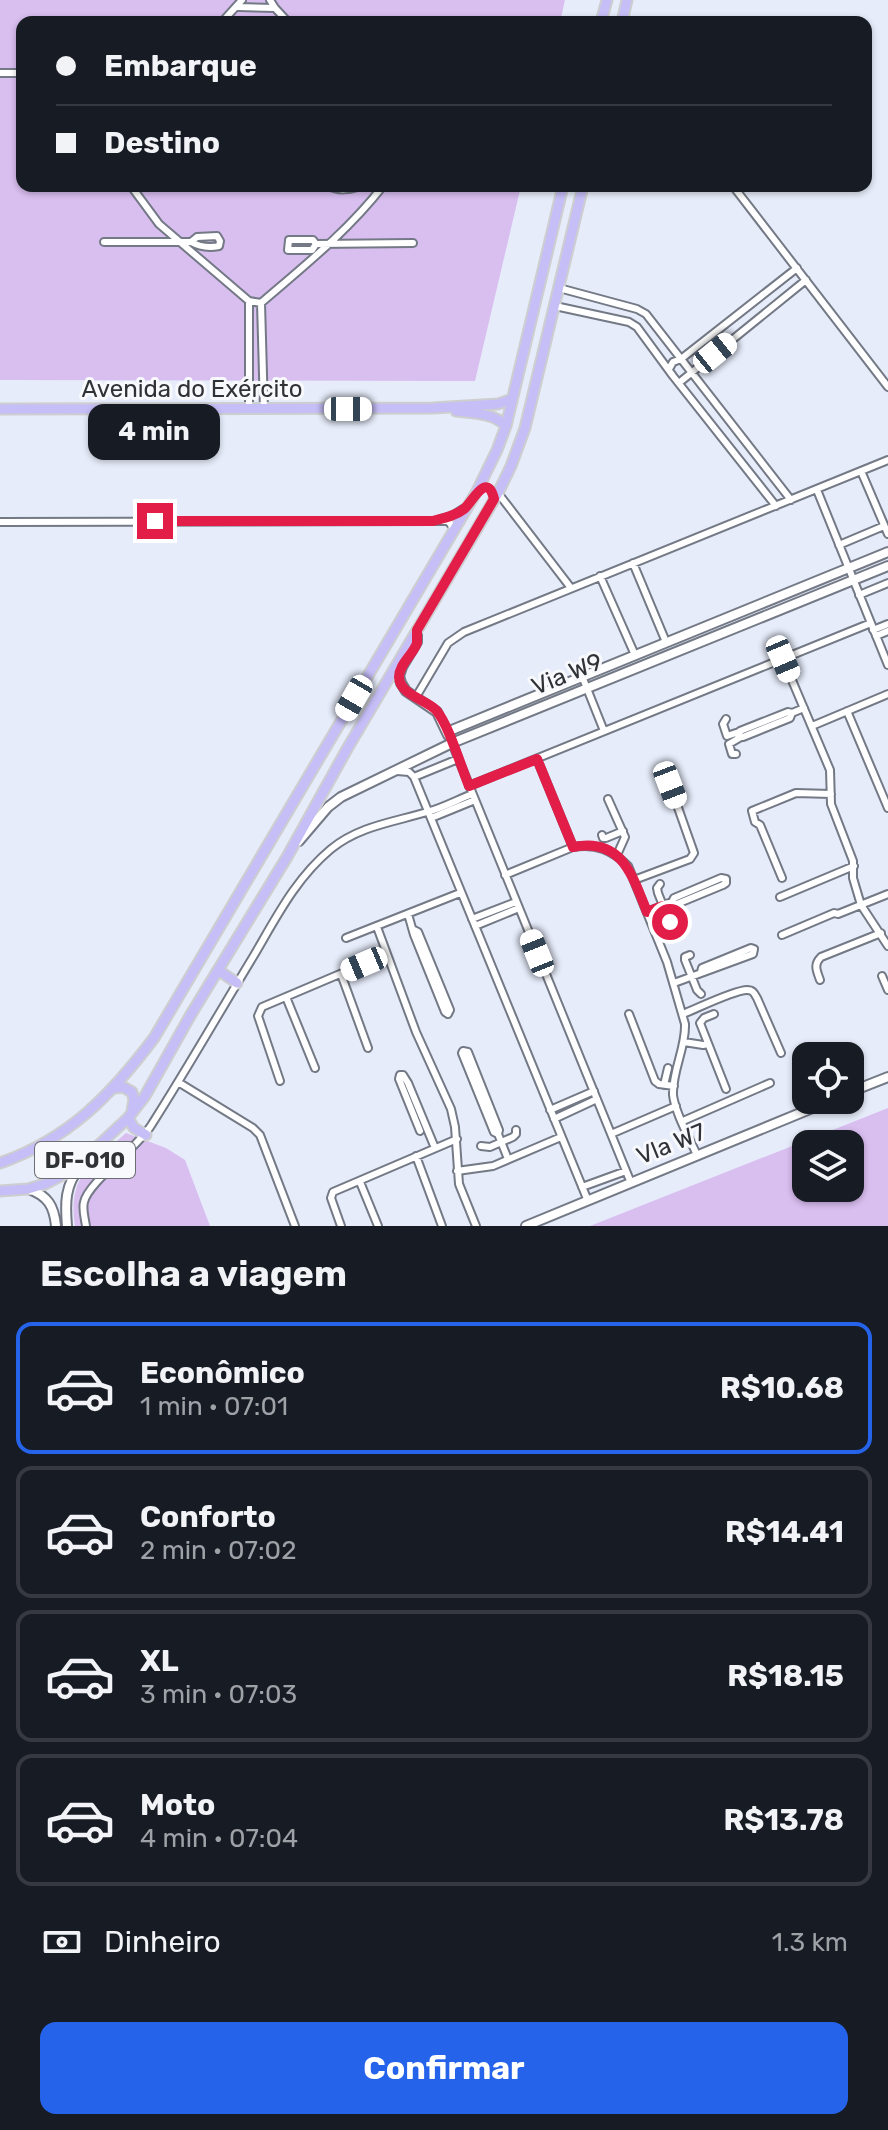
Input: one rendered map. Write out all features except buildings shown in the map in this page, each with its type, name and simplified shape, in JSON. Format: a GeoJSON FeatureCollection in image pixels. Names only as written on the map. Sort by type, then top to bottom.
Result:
{"type":"FeatureCollection","features":[{"type":"Feature","properties":{"kind":"main road","name":"DF-010"},"geometry":{"type":"LineString","coordinates":[[0,1163],[58,1137],[91,1111],[154,1038],[477,491],[506,426],[562,192]]}},
{"type":"Feature","properties":{"kind":"main road","name":"DF-010"},"geometry":{"type":"LineString","coordinates":[[1,1190],[28,1189],[59,1179],[90,1156],[130,1116],[145,1096],[287,857],[496,496],[525,428],[582,192]]}},
{"type":"Feature","properties":{"kind":"main road"},"geometry":{"type":"LineString","coordinates":[[538,292],[542,302],[555,306]]}},
{"type":"Feature","properties":{"kind":"main road"},"geometry":{"type":"LineString","coordinates":[[533,314],[548,312],[551,319]]}},
{"type":"Feature","properties":{"kind":"main road","name":"Avenida do Exército"},"geometry":{"type":"LineString","coordinates":[[0,409],[433,408],[498,404],[512,399]]}},
{"type":"Feature","properties":{"kind":"main road","name":"Avenida do Exército"},"geometry":{"type":"LineString","coordinates":[[433,408],[491,417],[506,426]]}},
{"type":"Feature","properties":{"kind":"main road"},"geometry":{"type":"LineString","coordinates":[[477,491],[488,489],[496,496]]}},
{"type":"Feature","properties":{"kind":"main road"},"geometry":{"type":"LineString","coordinates":[[331,738],[335,751],[347,749]]}},
{"type":"Feature","properties":{"kind":"main road"},"geometry":{"type":"LineString","coordinates":[[319,757],[330,756],[336,770]]}},
{"type":"Feature","properties":{"kind":"main road"},"geometry":{"type":"LineString","coordinates":[[218,970],[237,983]]}},
{"type":"Feature","properties":{"kind":"main road"},"geometry":{"type":"LineString","coordinates":[[174,1005],[175,1014],[180,1018],[190,1016]]}},
{"type":"Feature","properties":{"kind":"main road"},"geometry":{"type":"LineString","coordinates":[[114,1088],[123,1087],[132,1092],[134,1106],[130,1116],[134,1128],[146,1135]]}},
{"type":"Feature","properties":{"kind":"street"},"geometry":{"type":"LineString","coordinates":[[270,0],[282,16]]}},
{"type":"Feature","properties":{"kind":"street"},"geometry":{"type":"LineString","coordinates":[[240,3],[275,8]]}},
{"type":"Feature","properties":{"kind":"street"},"geometry":{"type":"LineString","coordinates":[[135,192],[159,224],[179,242],[249,301],[261,303],[330,244],[378,192]]}},
{"type":"Feature","properties":{"kind":"street"},"geometry":{"type":"LineString","coordinates":[[738,192],[888,387]]}},
{"type":"Feature","properties":{"kind":"street"},"geometry":{"type":"LineString","coordinates":[[104,242],[191,242]]}},
{"type":"Feature","properties":{"kind":"street"},"geometry":{"type":"LineString","coordinates":[[316,244],[413,243]]}},
{"type":"Feature","properties":{"kind":"street"},"geometry":{"type":"LineString","coordinates":[[669,369],[673,362],[681,359],[797,268]]}},
{"type":"Feature","properties":{"kind":"street"},"geometry":{"type":"LineString","coordinates":[[680,382],[806,280]]}},
{"type":"Feature","properties":{"kind":"street"},"geometry":{"type":"LineString","coordinates":[[774,287],[783,299]]}},
{"type":"Feature","properties":{"kind":"street"},"geometry":{"type":"LineString","coordinates":[[559,288],[642,311],[791,500]]}},
{"type":"Feature","properties":{"kind":"street"},"geometry":{"type":"LineString","coordinates":[[595,314],[595,304],[601,300]]}},
{"type":"Feature","properties":{"kind":"street"},"geometry":{"type":"LineString","coordinates":[[249,301],[249,410]]}},
{"type":"Feature","properties":{"kind":"street"},"geometry":{"type":"LineString","coordinates":[[261,303],[264,410]]}},
{"type":"Feature","properties":{"kind":"street"},"geometry":{"type":"LineString","coordinates":[[555,306],[629,322],[637,327],[776,506]]}},
{"type":"Feature","properties":{"kind":"street"},"geometry":{"type":"LineString","coordinates":[[416,697],[448,643],[456,637],[888,460]]}},
{"type":"Feature","properties":{"kind":"street"},"geometry":{"type":"LineString","coordinates":[[751,473],[763,464]]}},
{"type":"Feature","properties":{"kind":"street"},"geometry":{"type":"LineString","coordinates":[[861,471],[888,534]]}},
{"type":"Feature","properties":{"kind":"street"},"geometry":{"type":"LineString","coordinates":[[817,490],[888,665]]}},
{"type":"Feature","properties":{"kind":"street"},"geometry":{"type":"LineString","coordinates":[[496,496],[571,588]]}},
{"type":"Feature","properties":{"kind":"street"},"geometry":{"type":"LineString","coordinates":[[433,521],[452,516],[468,506]]}},
{"type":"Feature","properties":{"kind":"street"},"geometry":{"type":"LineString","coordinates":[[0,522],[448,521],[453,531]]}},
{"type":"Feature","properties":{"kind":"street"},"geometry":{"type":"LineString","coordinates":[[839,545],[884,526]]}},
{"type":"Feature","properties":{"kind":"street","name":"Via W9"},"geometry":{"type":"LineString","coordinates":[[447,732],[888,552]]}},
{"type":"Feature","properties":{"kind":"street"},"geometry":{"type":"LineString","coordinates":[[633,563],[666,642]]}},
{"type":"Feature","properties":{"kind":"street","name":"Via W9"},"geometry":{"type":"LineString","coordinates":[[287,857],[328,807],[393,771],[586,687],[888,566]]}},
{"type":"Feature","properties":{"kind":"street"},"geometry":{"type":"LineString","coordinates":[[600,576],[635,655]]}},
{"type":"Feature","properties":{"kind":"street"},"geometry":{"type":"LineString","coordinates":[[859,595],[888,583]]}},
{"type":"Feature","properties":{"kind":"street"},"geometry":{"type":"LineString","coordinates":[[86,1226],[84,1202],[90,1190],[146,1135],[277,913],[296,884],[332,848],[376,825],[429,815],[537,759],[604,731],[783,659],[888,624]]}},
{"type":"Feature","properties":{"kind":"street"},"geometry":{"type":"LineString","coordinates":[[417,630],[417,642],[399,676],[406,691],[437,712],[447,732],[631,1183]]}},
{"type":"Feature","properties":{"kind":"street"},"geometry":{"type":"LineString","coordinates":[[873,630],[888,631]]}},
{"type":"Feature","properties":{"kind":"street"},"geometry":{"type":"LineString","coordinates":[[783,659],[830,770],[834,813],[854,866],[853,878],[861,905],[888,946]]}},
{"type":"Feature","properties":{"kind":"street"},"geometry":{"type":"LineString","coordinates":[[621,660],[626,671]]}},
{"type":"Feature","properties":{"kind":"street"},"geometry":{"type":"LineString","coordinates":[[582,676],[604,731]]}},
{"type":"Feature","properties":{"kind":"street"},"geometry":{"type":"LineString","coordinates":[[558,686],[560,698]]}},
{"type":"Feature","properties":{"kind":"street"},"geometry":{"type":"LineString","coordinates":[[812,726],[888,694]]}},
{"type":"Feature","properties":{"kind":"street"},"geometry":{"type":"LineString","coordinates":[[736,754],[732,754],[729,744],[740,735],[790,711],[804,708]]}},
{"type":"Feature","properties":{"kind":"street"},"geometry":{"type":"LineString","coordinates":[[847,711],[888,808]]}},
{"type":"Feature","properties":{"kind":"street"},"geometry":{"type":"LineString","coordinates":[[726,719],[723,724],[727,736],[740,735]]}},
{"type":"Feature","properties":{"kind":"street"},"geometry":{"type":"LineString","coordinates":[[414,777],[458,759]]}},
{"type":"Feature","properties":{"kind":"street"},"geometry":{"type":"LineString","coordinates":[[537,759],[573,847]]}},
{"type":"Feature","properties":{"kind":"street"},"geometry":{"type":"LineString","coordinates":[[393,771],[409,772],[414,777],[588,1201]]}},
{"type":"Feature","properties":{"kind":"street"},"geometry":{"type":"LineString","coordinates":[[634,880],[690,859],[694,853],[670,785]]}},
{"type":"Feature","properties":{"kind":"street"},"geometry":{"type":"LineString","coordinates":[[782,878],[752,811],[796,793],[831,794]]}},
{"type":"Feature","properties":{"kind":"street"},"geometry":{"type":"LineString","coordinates":[[608,799],[625,839],[617,855]]}},
{"type":"Feature","properties":{"kind":"street"},"geometry":{"type":"LineString","coordinates":[[602,835],[606,838],[623,831]]}},
{"type":"Feature","properties":{"kind":"street"},"geometry":{"type":"LineString","coordinates":[[505,875],[573,847],[594,845],[617,855],[628,866],[683,1014],[686,1035],[673,1094],[697,1155]]}},
{"type":"Feature","properties":{"kind":"street"},"geometry":{"type":"LineString","coordinates":[[780,897],[854,866]]}},
{"type":"Feature","properties":{"kind":"street"},"geometry":{"type":"LineString","coordinates":[[647,912],[721,878],[726,879],[723,885],[677,904],[672,902]]}},
{"type":"Feature","properties":{"kind":"street"},"geometry":{"type":"LineString","coordinates":[[660,884],[657,888],[663,906],[669,921],[675,923]]}},
{"type":"Feature","properties":{"kind":"street"},"geometry":{"type":"LineString","coordinates":[[346,938],[460,893]]}},
{"type":"Feature","properties":{"kind":"street"},"geometry":{"type":"LineString","coordinates":[[782,935],[888,894]]}},
{"type":"Feature","properties":{"kind":"street"},"geometry":{"type":"LineString","coordinates":[[473,922],[518,905]]}},
{"type":"Feature","properties":{"kind":"street"},"geometry":{"type":"LineString","coordinates":[[408,914],[414,935],[445,1012],[450,1013],[428,955],[418,932],[414,930]]}},
{"type":"Feature","properties":{"kind":"street"},"geometry":{"type":"LineString","coordinates":[[377,927],[416,1032],[451,1109],[457,1139],[459,1184],[476,1226]]}},
{"type":"Feature","properties":{"kind":"street"},"geometry":{"type":"LineString","coordinates":[[820,980],[816,967],[821,957],[881,933]]}},
{"type":"Feature","properties":{"kind":"street"},"geometry":{"type":"LineString","coordinates":[[674,983],[754,953],[754,949],[702,968],[701,972]]}},
{"type":"Feature","properties":{"kind":"street"},"geometry":{"type":"LineString","coordinates":[[280,1081],[258,1016],[262,1007],[387,954]]}},
{"type":"Feature","properties":{"kind":"street"},"geometry":{"type":"LineString","coordinates":[[690,955],[685,958],[701,994]]}},
{"type":"Feature","properties":{"kind":"street"},"geometry":{"type":"LineString","coordinates":[[341,974],[368,1048]]}},
{"type":"Feature","properties":{"kind":"street"},"geometry":{"type":"LineString","coordinates":[[885,977],[888,990]]}},
{"type":"Feature","properties":{"kind":"street"},"geometry":{"type":"LineString","coordinates":[[683,1014],[746,990],[753,992],[781,1053]]}},
{"type":"Feature","properties":{"kind":"street"},"geometry":{"type":"LineString","coordinates":[[286,997],[315,1068]]}},
{"type":"Feature","properties":{"kind":"street"},"geometry":{"type":"LineString","coordinates":[[629,1014],[655,1081],[674,1086]]}},
{"type":"Feature","properties":{"kind":"street"},"geometry":{"type":"LineString","coordinates":[[714,1014],[700,1023],[726,1089]]}},
{"type":"Feature","properties":{"kind":"street"},"geometry":{"type":"LineString","coordinates":[[684,1042],[708,1044]]}},
{"type":"Feature","properties":{"kind":"street"},"geometry":{"type":"LineString","coordinates":[[498,1134],[494,1132],[463,1051],[468,1052],[508,1159]]}},
{"type":"Feature","properties":{"kind":"street"},"geometry":{"type":"LineString","coordinates":[[664,1085],[668,1068]]}},
{"type":"Feature","properties":{"kind":"street"},"geometry":{"type":"LineString","coordinates":[[420,1131],[400,1075],[406,1078],[435,1148]]}},
{"type":"Feature","properties":{"kind":"street"},"geometry":{"type":"LineString","coordinates":[[864,1086],[888,1077]]}},
{"type":"Feature","properties":{"kind":"street"},"geometry":{"type":"LineString","coordinates":[[178,1082],[260,1135],[295,1226]]}},
{"type":"Feature","properties":{"kind":"street"},"geometry":{"type":"LineString","coordinates":[[683,1121],[770,1083]]}},
{"type":"Feature","properties":{"kind":"street"},"geometry":{"type":"LineString","coordinates":[[550,1110],[594,1091]]}},
{"type":"Feature","properties":{"kind":"street"},"geometry":{"type":"LineString","coordinates":[[554,1119],[597,1099]]}},
{"type":"Feature","properties":{"kind":"street"},"geometry":{"type":"LineString","coordinates":[[611,1134],[676,1106]]}},
{"type":"Feature","properties":{"kind":"street","name":"Vla W7"},"geometry":{"type":"LineString","coordinates":[[526,1226],[798,1114]]}},
{"type":"Feature","properties":{"kind":"street"},"geometry":{"type":"LineString","coordinates":[[481,1146],[487,1148],[513,1137],[516,1130]]}},
{"type":"Feature","properties":{"kind":"street"},"geometry":{"type":"LineString","coordinates":[[457,1171],[487,1167],[561,1137]]}},
{"type":"Feature","properties":{"kind":"street"},"geometry":{"type":"LineString","coordinates":[[341,1226],[331,1198],[333,1192],[457,1139]]}},
{"type":"Feature","properties":{"kind":"street"},"geometry":{"type":"LineString","coordinates":[[67,1226],[65,1206],[70,1181],[90,1156]]}},
{"type":"Feature","properties":{"kind":"street"},"geometry":{"type":"LineString","coordinates":[[416,1156],[442,1226]]}},
{"type":"Feature","properties":{"kind":"street"},"geometry":{"type":"LineString","coordinates":[[582,1187],[626,1171]]}},
{"type":"Feature","properties":{"kind":"street"},"geometry":{"type":"LineString","coordinates":[[360,1182],[378,1226]]}},
{"type":"Feature","properties":{"kind":"street"},"geometry":{"type":"LineString","coordinates":[[28,1189],[41,1193],[52,1205],[56,1226]]}},
{"type":"Feature","properties":{"kind":"shaded area"},"geometry":{"type":"Polygon","coordinates":[[[0,0],[565,0],[561,16],[16,16],[16,192],[520,192],[475,381],[0,380],[0,0]]]}},
{"type":"Feature","properties":{"kind":"shaded area"},"geometry":{"type":"Polygon","coordinates":[[[888,1108],[888,1226],[590,1226],[792,1146],[792,1202],[864,1202],[864,1130],[832,1130],[888,1108]]]}},
{"type":"Feature","properties":{"kind":"shaded area"},"geometry":{"type":"Polygon","coordinates":[[[126,1133],[166,1148],[185,1160],[210,1226],[75,1226],[75,1194],[79,1182],[93,1162],[126,1133]]]}},
{"type":"Feature","properties":{"kind":"route"},"geometry":{"type":"LineString","coordinates":[[155,521],[433,521],[463,510],[477,491],[488,489],[494,499],[417,630],[417,642],[399,676],[401,683],[406,691],[430,705],[441,718],[469,786],[537,759],[573,847],[594,845],[617,855],[628,866],[647,912],[663,906],[670,922]]}}]}
